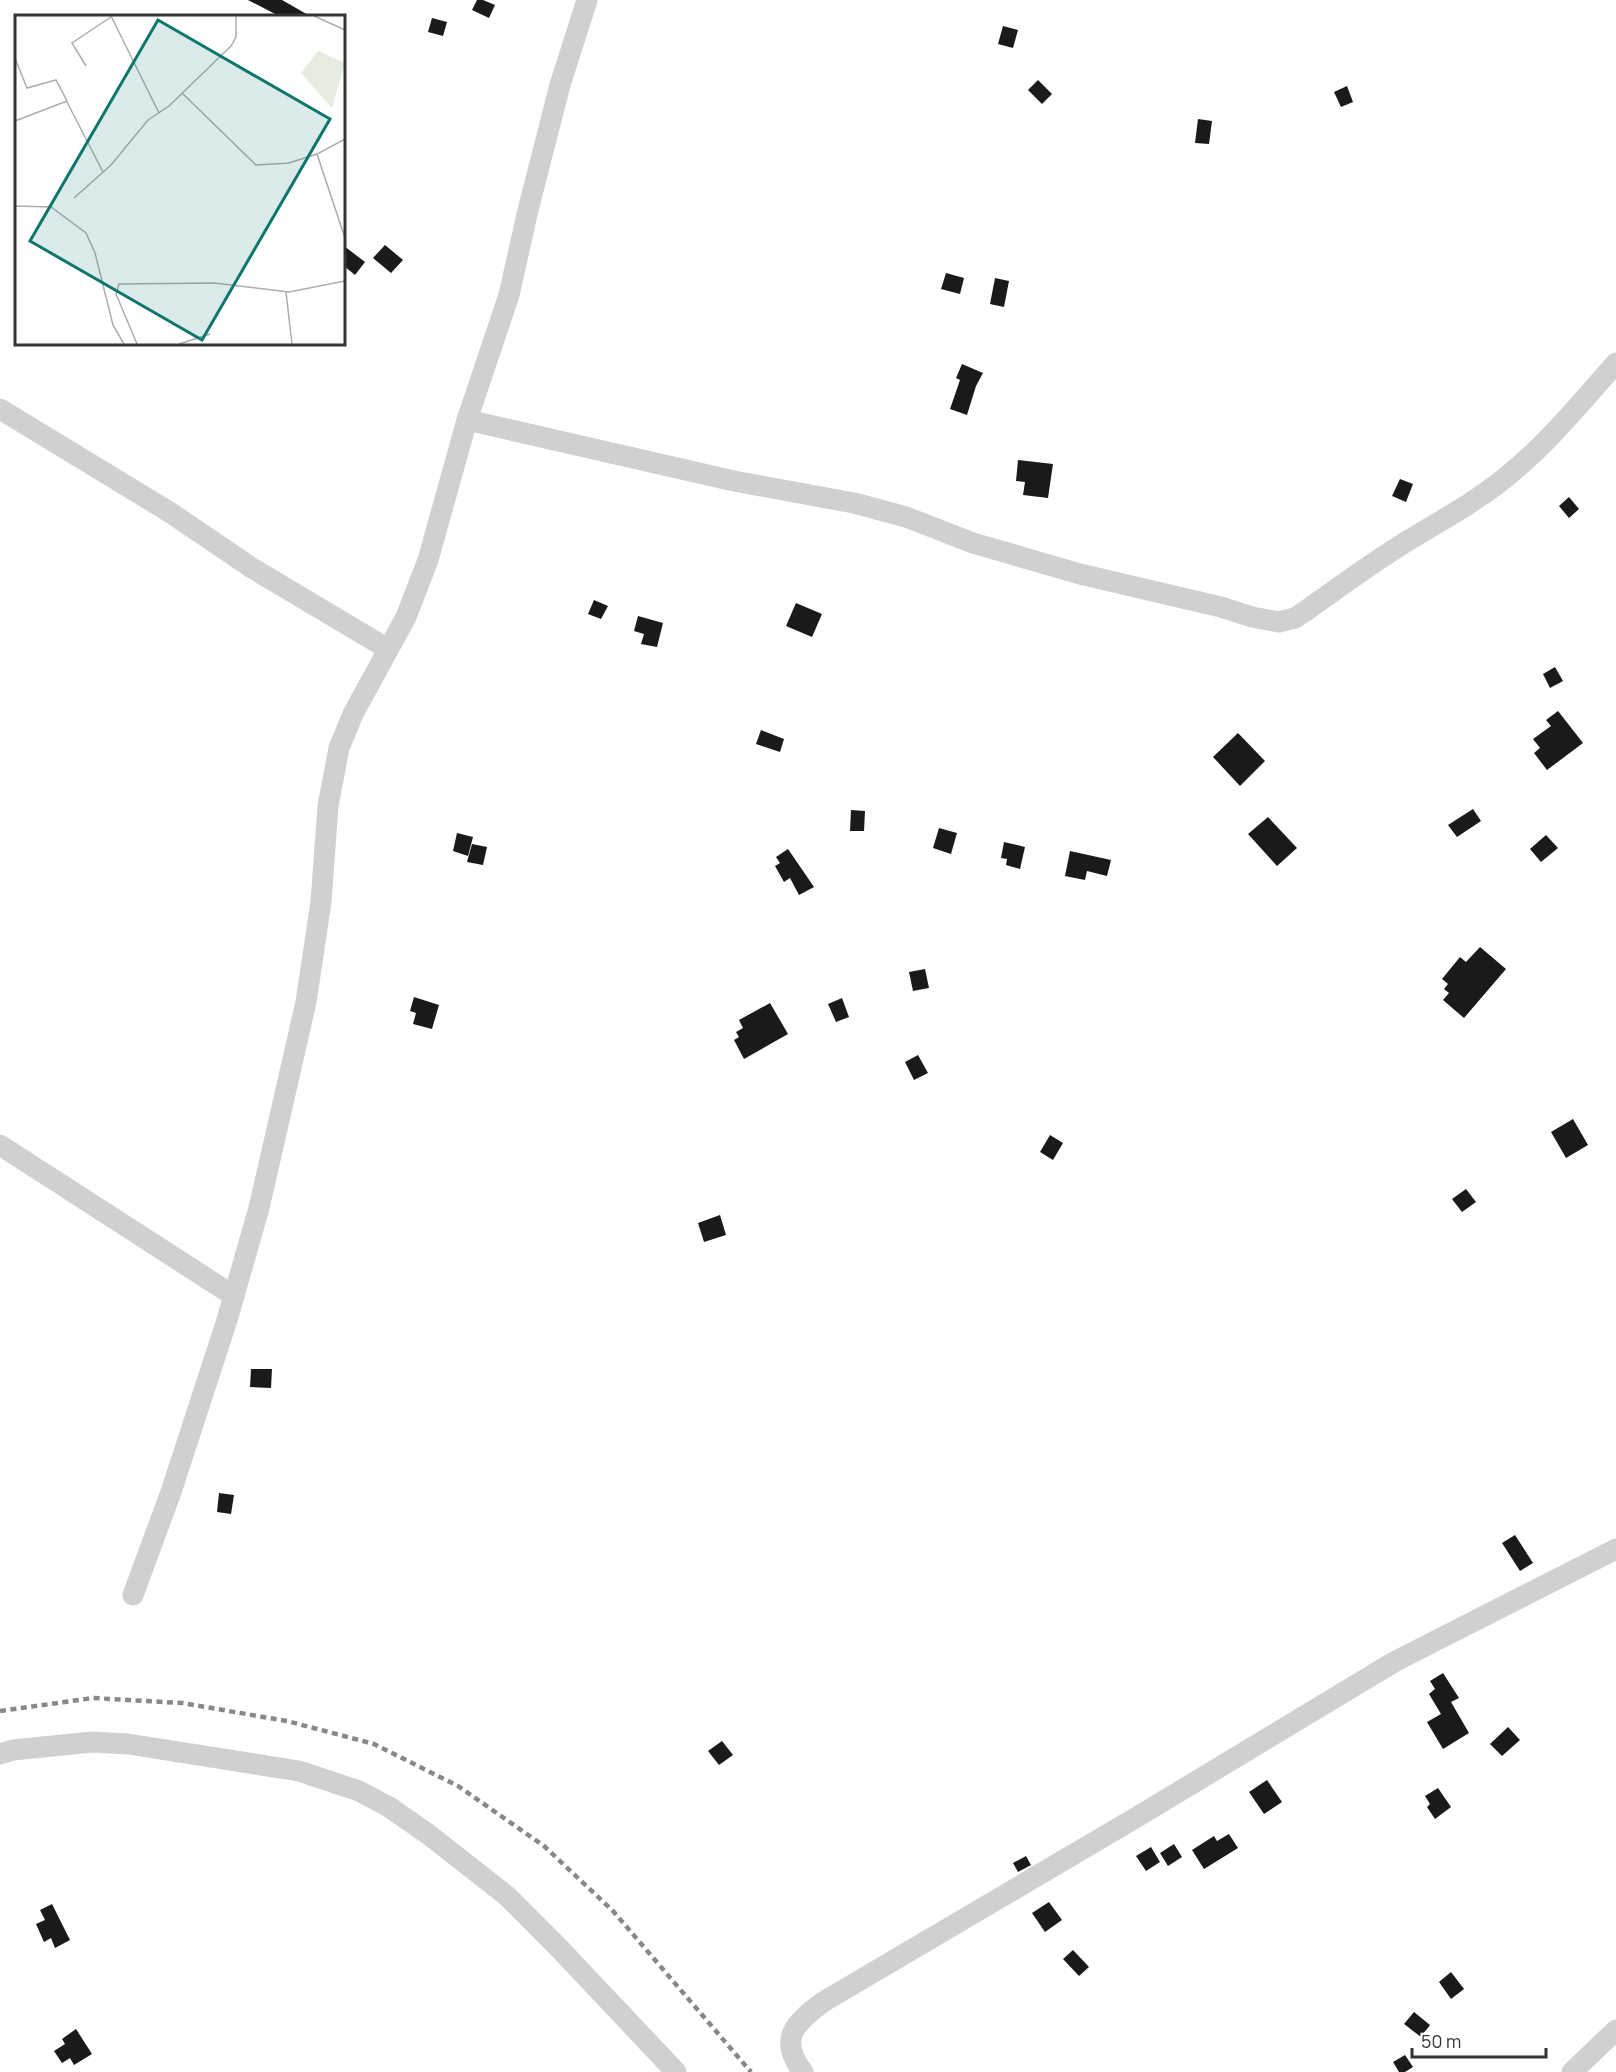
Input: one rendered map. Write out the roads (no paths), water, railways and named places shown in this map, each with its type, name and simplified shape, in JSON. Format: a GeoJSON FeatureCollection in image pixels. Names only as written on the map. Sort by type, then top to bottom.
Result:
{"type":"FeatureCollection","features":[{"type":"Feature","properties":{"kind":"street"},"geometry":{"type":"LineString","coordinates":[[133,1595],[171,1492],[234,1296],[259,1208],[306,1002],[321,902],[328,806],[339,748],[353,714],[406,617],[428,560],[467,420],[508,295],[560,85],[587,0]]}},
{"type":"Feature","properties":{"kind":"street"},"geometry":{"type":"LineString","coordinates":[[467,420],[734,481],[854,503],[906,517],[973,543],[1080,574],[1279,622],[1295,618],[1408,541],[1473,502],[1505,478],[1558,428],[1616,363]]}},
{"type":"Feature","properties":{"kind":"street"},"geometry":{"type":"LineString","coordinates":[[0,408],[171,513],[252,568],[388,649]]}},
{"type":"Feature","properties":{"kind":"street"},"geometry":{"type":"LineString","coordinates":[[0,1145],[234,1296]]}},
{"type":"Feature","properties":{"kind":"street"},"geometry":{"type":"LineString","coordinates":[[803,2072],[792,2054],[790,2043],[792,2031],[801,2018],[823,2001],[1137,1817],[1394,1662],[1616,1550]]}},
{"type":"Feature","properties":{"kind":"street"},"geometry":{"type":"LineString","coordinates":[[0,1754],[13,1750],[92,1742],[128,1744],[299,1771],[359,1791],[389,1807],[428,1834],[507,1896],[676,2072]]}},
{"type":"Feature","properties":{"kind":"street"},"geometry":{"type":"LineString","coordinates":[[1572,2072],[1616,2030]]}},
{"type":"Feature","properties":{"kind":"railway"},"geometry":{"type":"LineString","coordinates":[[0,1711],[93,1698],[182,1703],[287,1721],[374,1744],[458,1786],[544,1846],[613,1911],[751,2072]]}}]}
